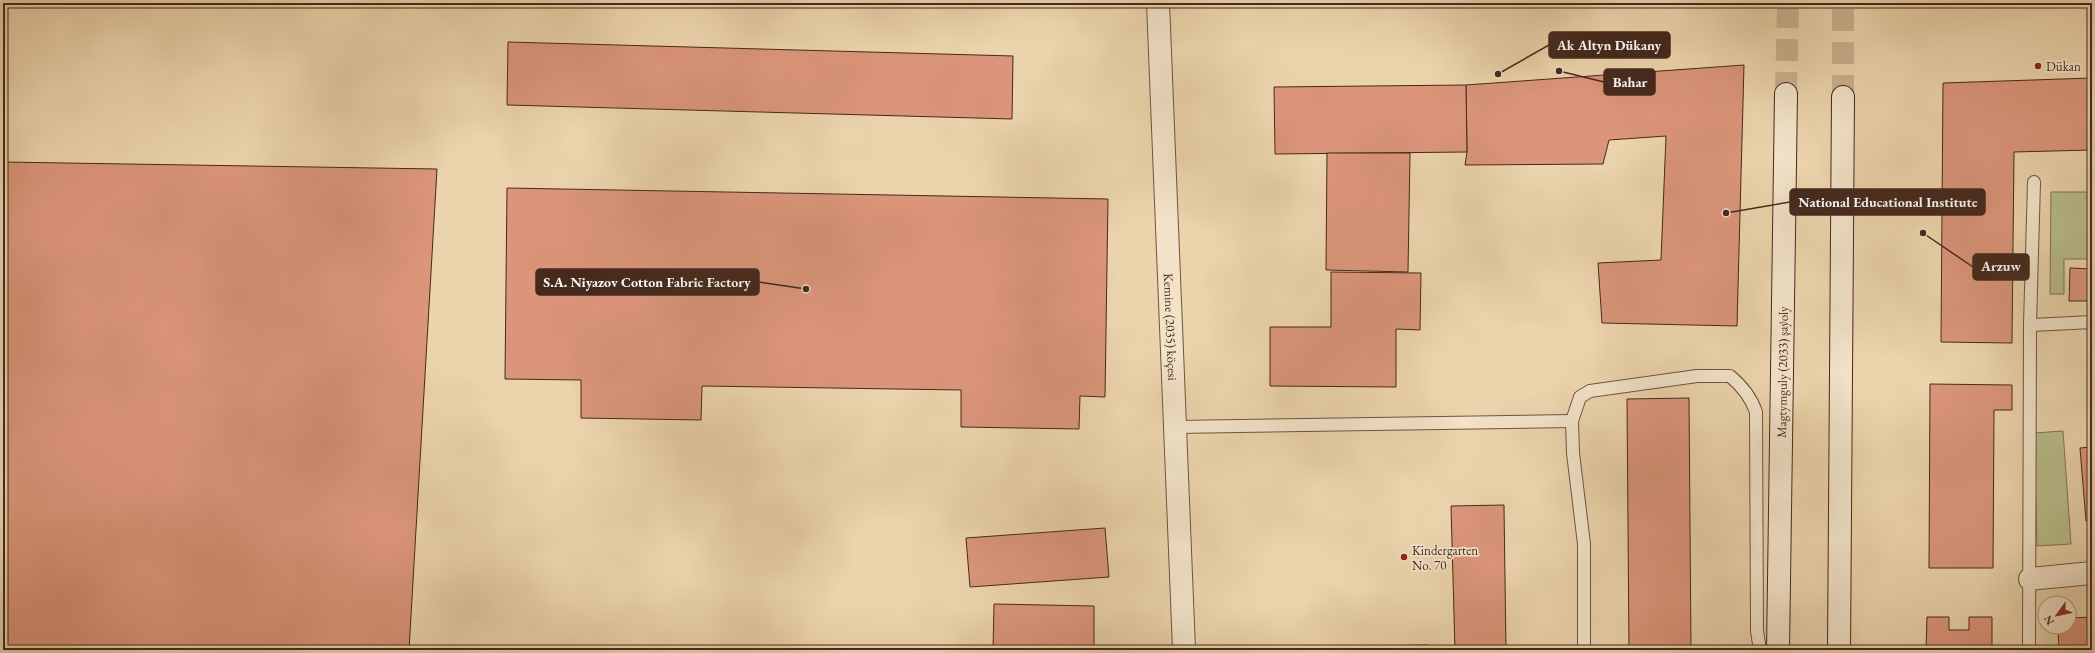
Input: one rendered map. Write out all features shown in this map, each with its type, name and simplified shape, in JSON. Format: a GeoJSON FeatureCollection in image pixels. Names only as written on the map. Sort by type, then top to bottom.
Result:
{"type":"FeatureCollection","features":[{"type":"Feature","properties":{"kind":"main road","name":"Kemine (2035) köçesi"},"geometry":{"type":"LineString","coordinates":[[1158,3],[1184,650]]}},
{"type":"Feature","properties":{"kind":"main road","name":"Magtymguly (2033) şaýoly"},"geometry":{"type":"LineString","coordinates":[[1778,650],[1786,94]]}},
{"type":"Feature","properties":{"kind":"main road"},"geometry":{"type":"LineString","coordinates":[[1839,650],[1843,97]]}},
{"type":"Feature","properties":{"kind":"main road"},"geometry":{"type":"LineString","coordinates":[[2030,579],[2092,573]]}},
{"type":"Feature","properties":{"kind":"lane"},"geometry":{"type":"LineString","coordinates":[[2029,650],[2030,325],[2034,182]]}},
{"type":"Feature","properties":{"kind":"lane"},"geometry":{"type":"LineString","coordinates":[[2030,325],[2092,322]]}},
{"type":"Feature","properties":{"kind":"lane"},"geometry":{"type":"LineString","coordinates":[[1584,650],[1584,544],[1573,453],[1572,422],[1580,397],[1590,391],[1697,376],[1730,376],[1742,387],[1753,402],[1756,412],[1757,632],[1760,650]]}},
{"type":"Feature","properties":{"kind":"lane"},"geometry":{"type":"LineString","coordinates":[[1175,427],[1572,422]]}},
{"type":"Feature","properties":{"kind":"green space"},"geometry":{"type":"Polygon","coordinates":[[[2051,192],[2092,192],[2092,259],[2064,259],[2064,294],[2050,294],[2051,192]]]}},
{"type":"Feature","properties":{"kind":"green space"},"geometry":{"type":"Polygon","coordinates":[[[2063,431],[2071,544],[2037,546],[2034,433],[2063,431]]]}},
{"type":"Feature","properties":{"kind":"building"},"geometry":{"type":"Polygon","coordinates":[[[508,42],[1013,56],[1012,119],[507,105],[508,42]]]}},
{"type":"Feature","properties":{"kind":"building"},"geometry":{"type":"Polygon","coordinates":[[[1744,65],[1737,326],[1602,323],[1598,263],[1661,260],[1666,136],[1609,140],[1603,164],[1465,165],[1467,152],[1466,85],[1744,65]]]}},
{"type":"Feature","properties":{"kind":"building"},"geometry":{"type":"Polygon","coordinates":[[[2092,78],[2092,150],[2014,152],[2012,343],[1941,342],[1943,83],[2092,78]]]}},
{"type":"Feature","properties":{"kind":"building"},"geometry":{"type":"Polygon","coordinates":[[[1466,85],[1467,152],[1275,154],[1274,87],[1466,85]]]}},
{"type":"Feature","properties":{"kind":"building"},"geometry":{"type":"Polygon","coordinates":[[[1327,153],[1410,153],[1408,272],[1326,270],[1327,153]]]}},
{"type":"Feature","properties":{"kind":"building"},"geometry":{"type":"Polygon","coordinates":[[[3,162],[437,169],[409,650],[3,650],[3,162]]]}},
{"type":"Feature","properties":{"kind":"building"},"geometry":{"type":"Polygon","coordinates":[[[507,188],[1108,199],[1105,397],[1080,396],[1079,429],[961,427],[961,390],[702,386],[701,420],[581,418],[581,380],[505,379],[507,188]]]}},
{"type":"Feature","properties":{"kind":"building"},"geometry":{"type":"Polygon","coordinates":[[[2070,268],[2092,269],[2092,301],[2069,301],[2070,268]]]}},
{"type":"Feature","properties":{"kind":"building"},"geometry":{"type":"Polygon","coordinates":[[[1331,272],[1421,273],[1420,330],[1396,329],[1396,387],[1270,386],[1270,327],[1331,327],[1331,272]]]}},
{"type":"Feature","properties":{"kind":"building"},"geometry":{"type":"Polygon","coordinates":[[[1930,384],[2012,385],[2012,410],[1994,410],[1993,568],[1929,568],[1930,384]]]}},
{"type":"Feature","properties":{"kind":"building"},"geometry":{"type":"Polygon","coordinates":[[[1689,398],[1691,650],[1629,650],[1627,399],[1689,398]]]}},
{"type":"Feature","properties":{"kind":"building"},"geometry":{"type":"Polygon","coordinates":[[[2092,447],[2092,520],[2086,521],[2080,448],[2092,447]]]}},
{"type":"Feature","properties":{"kind":"building"},"geometry":{"type":"Polygon","coordinates":[[[1504,505],[1506,650],[1455,650],[1451,506],[1504,505]]]}},
{"type":"Feature","properties":{"kind":"building"},"geometry":{"type":"Polygon","coordinates":[[[1105,528],[1109,577],[970,587],[966,538],[1105,528]]]}},
{"type":"Feature","properties":{"kind":"building"},"geometry":{"type":"Polygon","coordinates":[[[994,604],[1094,606],[1094,650],[993,650],[994,604]]]}},
{"type":"Feature","properties":{"kind":"building"},"geometry":{"type":"Polygon","coordinates":[[[1927,617],[1949,617],[1949,630],[1969,630],[1969,617],[1992,617],[1992,650],[1926,650],[1927,617]]]}},
{"type":"Feature","properties":{"kind":"building"},"geometry":{"type":"Polygon","coordinates":[[[2092,617],[2092,650],[2059,650],[2058,635],[2077,635],[2077,618],[2092,617]]]}},
{"type":"Feature","properties":{"kind":"building"},"geometry":{"type":"Polygon","coordinates":[[[1428,645],[1428,650],[1361,650],[1361,646],[1428,645]]]}},
{"type":"Feature","properties":{"kind":"tunnel"},"geometry":{"type":"LineString","coordinates":[[1786,94],[1788,3]]}},
{"type":"Feature","properties":{"kind":"tunnel"},"geometry":{"type":"LineString","coordinates":[[1843,3],[1843,97]]}},
{"type":"Feature","properties":{"kind":"place","name":"Dükan"},"geometry":{"type":"Point","coordinates":[2038,66]}},
{"type":"Feature","properties":{"kind":"place","name":"Bahar"},"geometry":{"type":"Point","coordinates":[1559,71]}},
{"type":"Feature","properties":{"kind":"place","name":"Ak Altyn Dükany"},"geometry":{"type":"Point","coordinates":[1498,74]}},
{"type":"Feature","properties":{"kind":"place","name":"National Educational Institute"},"geometry":{"type":"Point","coordinates":[1726,213]}},
{"type":"Feature","properties":{"kind":"place","name":"Arzuw"},"geometry":{"type":"Point","coordinates":[1923,233]}},
{"type":"Feature","properties":{"kind":"place","name":"S.A. Niyazov Cotton Fabric Factory"},"geometry":{"type":"Point","coordinates":[806,289]}},
{"type":"Feature","properties":{"kind":"place","name":"Kindergarten No. 70"},"geometry":{"type":"Point","coordinates":[1404,557]}}]}
